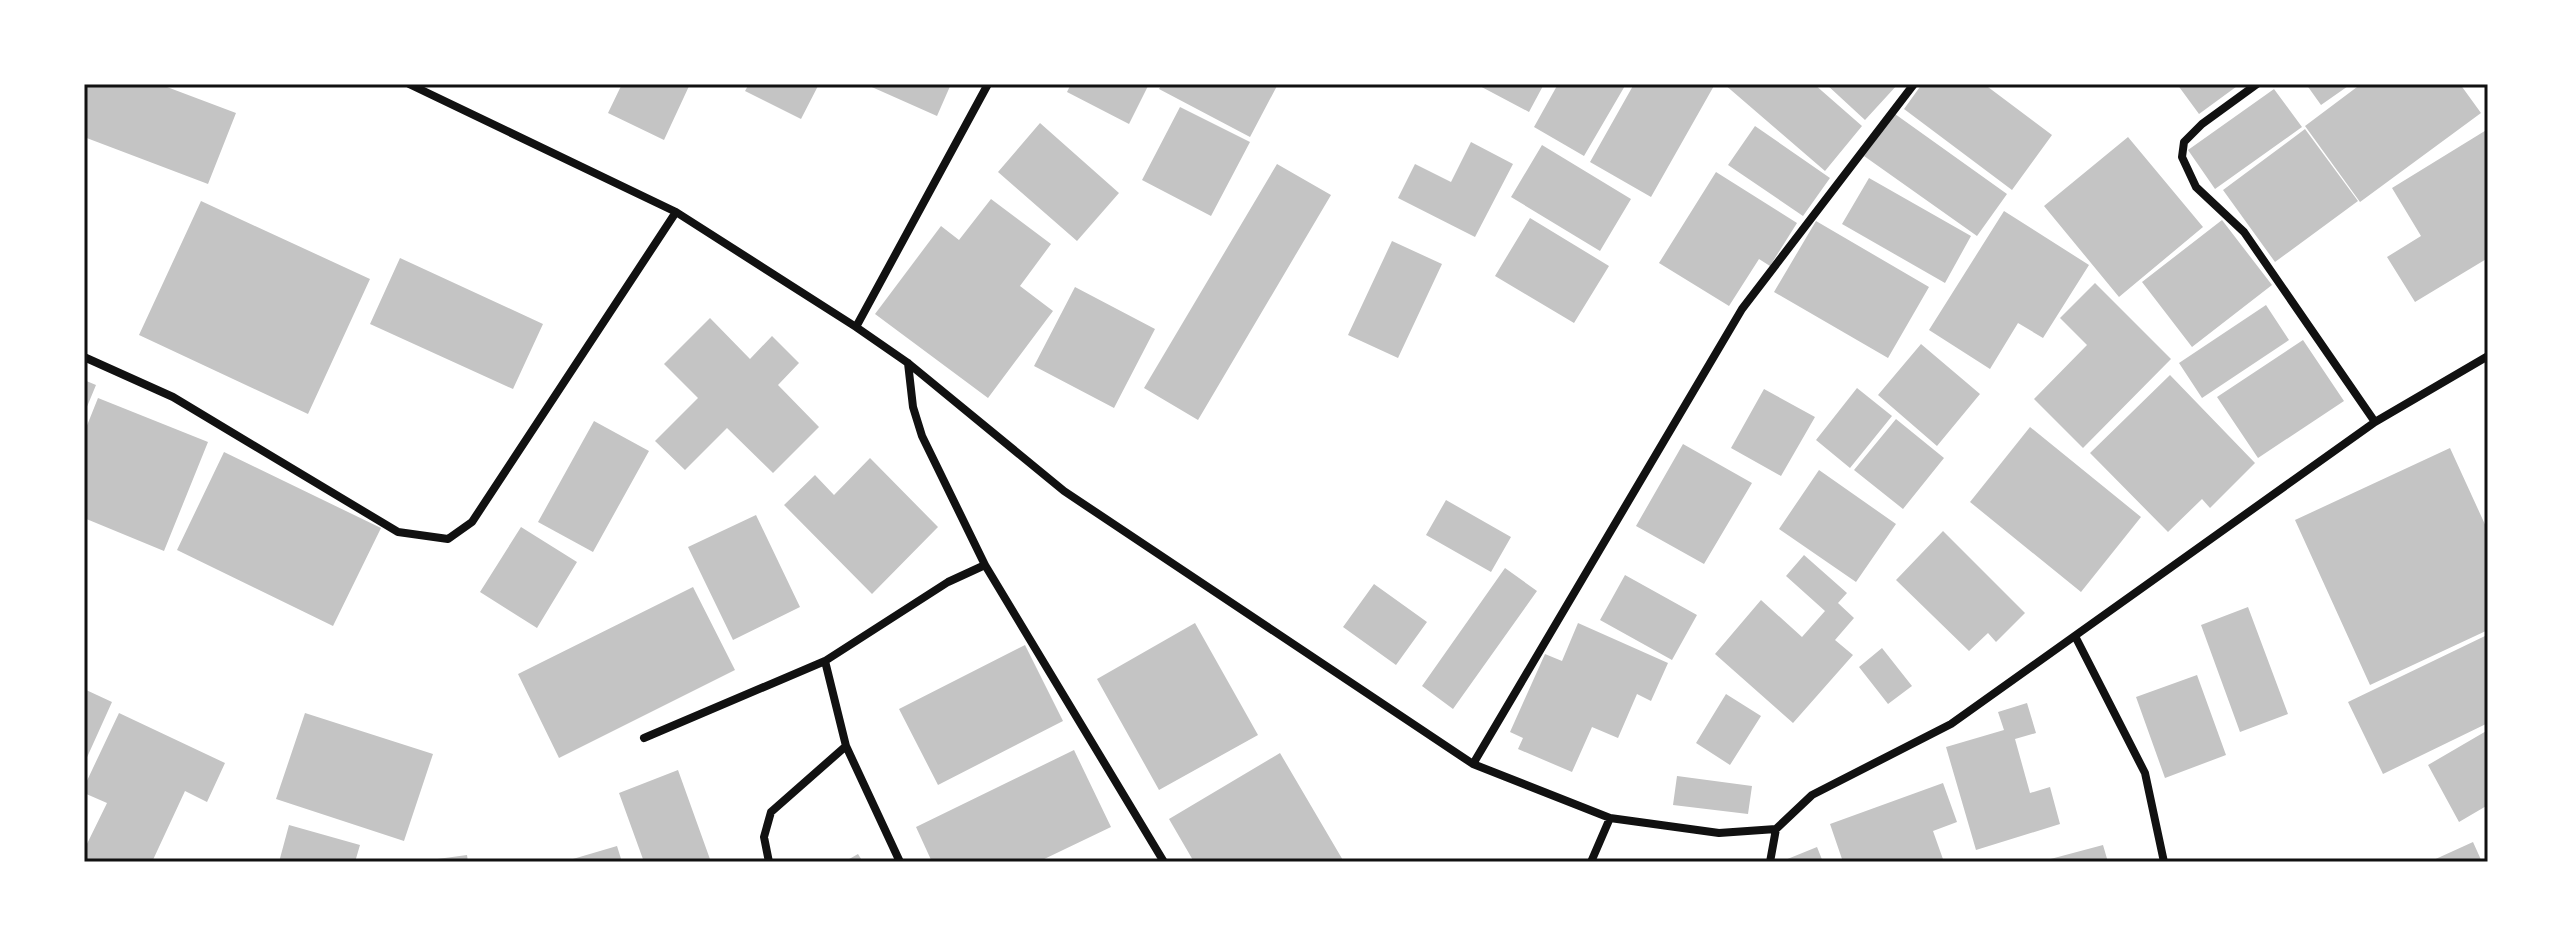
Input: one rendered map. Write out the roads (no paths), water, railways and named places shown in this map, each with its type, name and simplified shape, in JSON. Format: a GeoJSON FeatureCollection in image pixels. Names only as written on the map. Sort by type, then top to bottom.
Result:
{"type":"FeatureCollection","features":[{"type":"Feature","properties":{"kind":"street"},"geometry":{"type":"LineString","coordinates":[[409,84],[676,212],[856,327],[908,363],[1064,491],[1473,764],[1610,818],[1719,833],[1776,829]]}},
{"type":"Feature","properties":{"kind":"street"},"geometry":{"type":"LineString","coordinates":[[856,327],[988,84]]}},
{"type":"Feature","properties":{"kind":"street"},"geometry":{"type":"LineString","coordinates":[[1473,764],[1742,309],[1914,84]]}},
{"type":"Feature","properties":{"kind":"street"},"geometry":{"type":"LineString","coordinates":[[2257,84],[2202,124],[2184,142],[2182,157],[2196,187],[2244,232],[2375,422]]}},
{"type":"Feature","properties":{"kind":"street"},"geometry":{"type":"LineString","coordinates":[[84,357],[173,397],[398,532],[448,539],[472,522],[676,212]]}},
{"type":"Feature","properties":{"kind":"street"},"geometry":{"type":"LineString","coordinates":[[1770,862],[1776,829],[1812,795],[1951,724],[2076,638],[2375,422],[2488,356]]}},
{"type":"Feature","properties":{"kind":"street"},"geometry":{"type":"LineString","coordinates":[[908,363],[913,407],[922,436],[985,565],[1164,862]]}},
{"type":"Feature","properties":{"kind":"street"},"geometry":{"type":"LineString","coordinates":[[644,738],[825,661],[948,582],[985,565]]}},
{"type":"Feature","properties":{"kind":"street"},"geometry":{"type":"LineString","coordinates":[[2076,638],[2145,773],[2164,862]]}},
{"type":"Feature","properties":{"kind":"street"},"geometry":{"type":"LineString","coordinates":[[825,661],[846,746],[900,862]]}},
{"type":"Feature","properties":{"kind":"street"},"geometry":{"type":"LineString","coordinates":[[769,862],[764,837],[771,812],[846,746]]}},
{"type":"Feature","properties":{"kind":"street"},"geometry":{"type":"LineString","coordinates":[[1591,862],[1610,818]]}}]}
